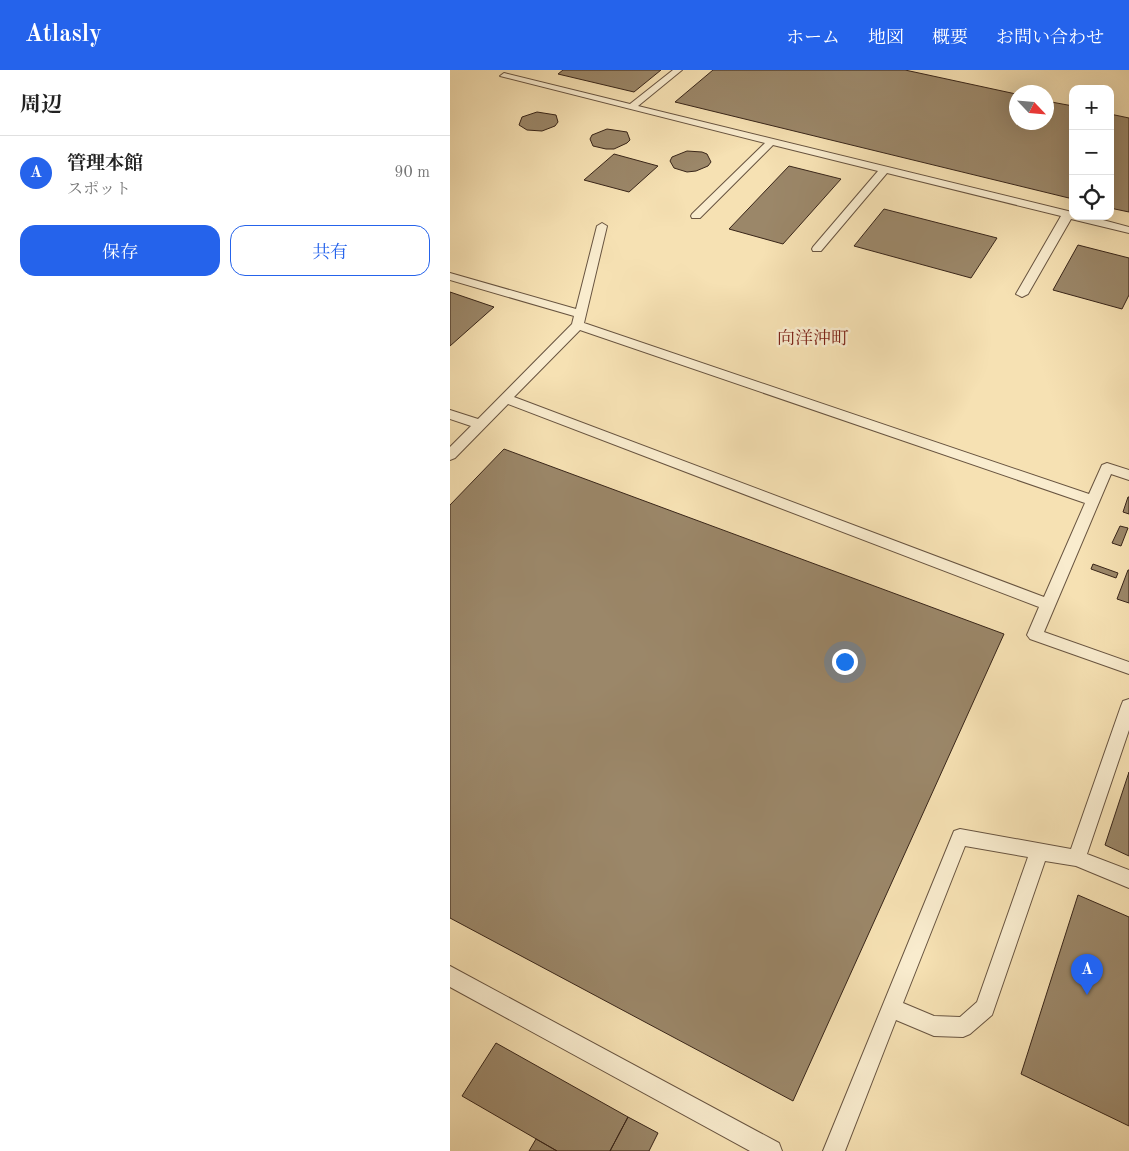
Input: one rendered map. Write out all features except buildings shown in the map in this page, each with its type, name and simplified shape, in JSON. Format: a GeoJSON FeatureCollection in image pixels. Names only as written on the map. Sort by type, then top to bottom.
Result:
{"type":"FeatureCollection","features":[{"type":"Feature","properties":{"kind":"lane"},"geometry":{"type":"LineString","coordinates":[[518,79],[531,70]]}},
{"type":"Feature","properties":{"kind":"lane"},"geometry":{"type":"LineString","coordinates":[[632,107],[678,70]]}},
{"type":"Feature","properties":{"kind":"lane"},"geometry":{"type":"LineString","coordinates":[[504,76],[1069,214]]}},
{"type":"Feature","properties":{"kind":"lane"},"geometry":{"type":"LineString","coordinates":[[696,216],[772,141]]}},
{"type":"Feature","properties":{"kind":"lane"},"geometry":{"type":"LineString","coordinates":[[817,249],[885,169]]}},
{"type":"Feature","properties":{"kind":"lane"},"geometry":{"type":"LineString","coordinates":[[1022,294],[1069,220]]}},
{"type":"Feature","properties":{"kind":"lane"},"geometry":{"type":"LineString","coordinates":[[1091,220],[1129,230]]}},
{"type":"Feature","properties":{"kind":"lane"},"geometry":{"type":"LineString","coordinates":[[450,455],[507,399],[579,320],[602,226]]}},
{"type":"Feature","properties":{"kind":"lane"},"geometry":{"type":"LineString","coordinates":[[450,276],[1093,501]]}},
{"type":"Feature","properties":{"kind":"lane"},"geometry":{"type":"LineString","coordinates":[[507,399],[1049,605]]}},
{"type":"Feature","properties":{"kind":"lane"},"geometry":{"type":"LineString","coordinates":[[450,414],[480,425]]}},
{"type":"Feature","properties":{"kind":"lane"},"geometry":{"type":"LineString","coordinates":[[1129,475],[1107,468],[1035,635],[1129,668]]}},
{"type":"Feature","properties":{"kind":"lane"},"geometry":{"type":"LineString","coordinates":[[1077,858],[1129,706]]}},
{"type":"Feature","properties":{"kind":"lane"},"geometry":{"type":"LineString","coordinates":[[834,1151],[960,837],[1077,858],[1129,879]]}},
{"type":"Feature","properties":{"kind":"lane"},"geometry":{"type":"LineString","coordinates":[[891,1008],[934,1026],[963,1027],[985,1008],[1039,851]]}},
{"type":"Feature","properties":{"kind":"lane"},"geometry":{"type":"LineString","coordinates":[[450,976],[772,1151]]}},
{"type":"Feature","properties":{"kind":"place","name":"管理本館"},"geometry":{"type":"Point","coordinates":[1087,995]}},
{"type":"Feature","properties":{"kind":"district","name":"向洋沖町"},"geometry":{"type":"Point","coordinates":[813,338]}}]}
